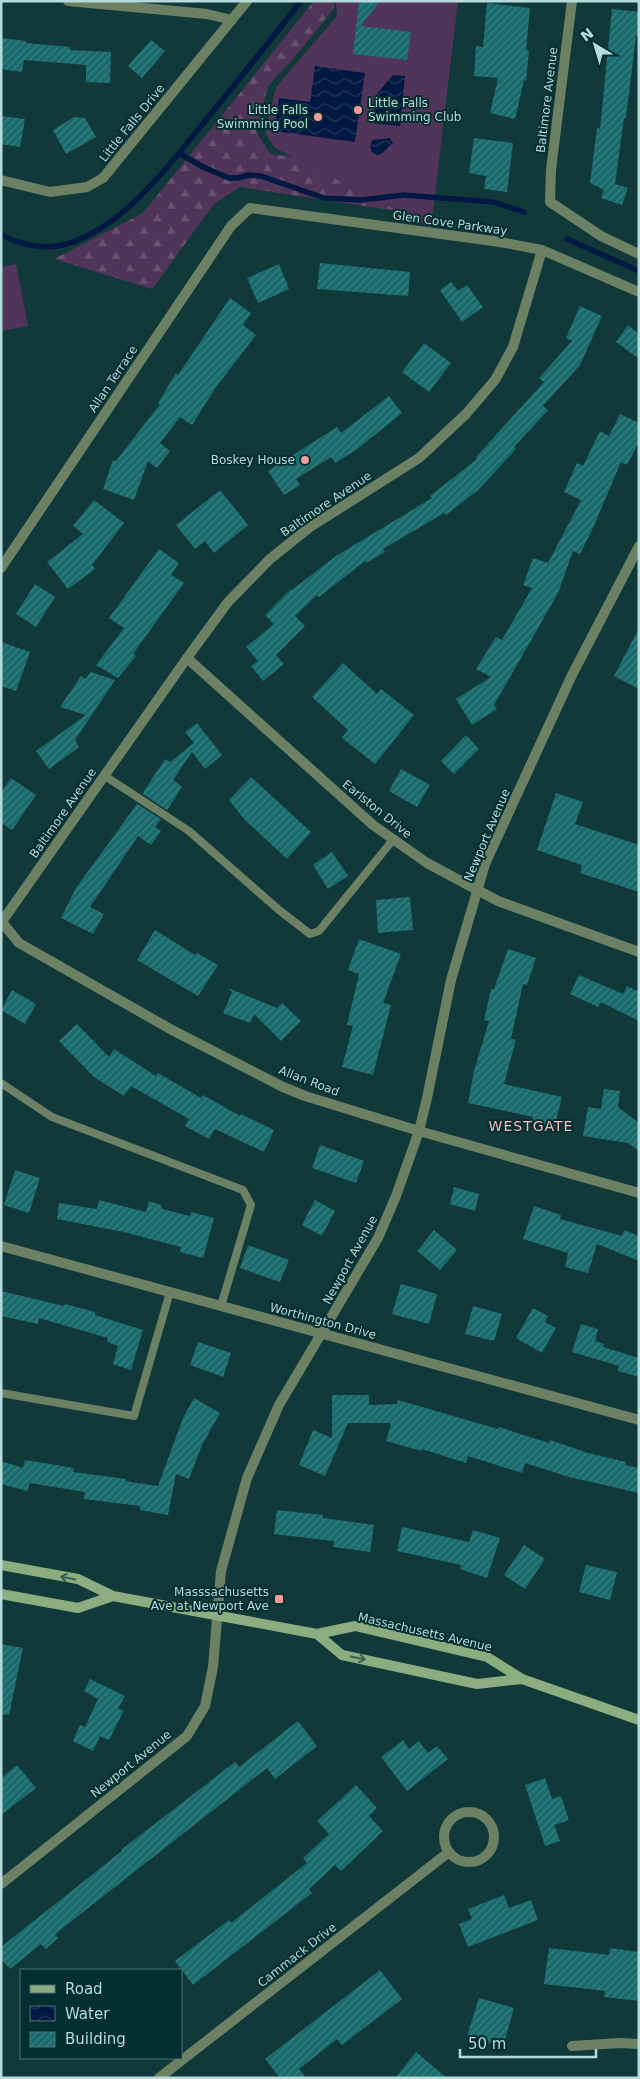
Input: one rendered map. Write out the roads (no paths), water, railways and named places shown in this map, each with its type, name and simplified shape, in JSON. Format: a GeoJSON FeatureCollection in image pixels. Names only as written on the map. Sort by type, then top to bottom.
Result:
{"type":"FeatureCollection","features":[{"type":"Feature","properties":{"kind":"main road","name":"Massachusetts Avenue"},"geometry":{"type":"LineString","coordinates":[[1,1565],[78,1580],[113,1596],[317,1634],[355,1626],[487,1657],[522,1679],[639,1720]]}},
{"type":"Feature","properties":{"kind":"main road","name":"Massachusetts Avenue"},"geometry":{"type":"LineString","coordinates":[[1,1594],[78,1608],[113,1596]]}},
{"type":"Feature","properties":{"kind":"main road","name":"Massachusetts Avenue"},"geometry":{"type":"LineString","coordinates":[[317,1634],[342,1655],[477,1684],[522,1679]]}},
{"type":"Feature","properties":{"kind":"street"},"geometry":{"type":"LineString","coordinates":[[68,1],[207,14],[232,20]]}},
{"type":"Feature","properties":{"kind":"street","name":"Little Falls Drive"},"geometry":{"type":"LineString","coordinates":[[1,180],[50,192],[87,187],[103,178],[247,1]]}},
{"type":"Feature","properties":{"kind":"street","name":"Baltimore Avenue"},"geometry":{"type":"LineString","coordinates":[[572,1],[551,170],[550,202],[601,236],[639,254]]}},
{"type":"Feature","properties":{"kind":"street","name":"Glen Cove Parkway"},"geometry":{"type":"LineString","coordinates":[[250,208],[500,242],[542,250],[639,292]]}},
{"type":"Feature","properties":{"kind":"street","name":"Allan Terrace"},"geometry":{"type":"LineString","coordinates":[[1,568],[231,226],[250,208]]}},
{"type":"Feature","properties":{"kind":"street","name":"Baltimore Avenue"},"geometry":{"type":"LineString","coordinates":[[1,922],[186,658],[228,602],[270,558],[310,527],[419,458],[466,414],[495,380],[513,347],[542,250]]}},
{"type":"Feature","properties":{"kind":"street","name":"Newport Avenue"},"geometry":{"type":"LineString","coordinates":[[1,1884],[187,1736],[205,1706],[213,1667],[221,1571],[247,1478],[279,1405],[323,1334],[378,1238],[396,1196],[419,1131],[428,1098],[451,980],[485,864],[572,675],[639,546]]}},
{"type":"Feature","properties":{"kind":"street"},"geometry":{"type":"LineString","coordinates":[[630,562],[639,569]]}},
{"type":"Feature","properties":{"kind":"street","name":"Earlston Drive"},"geometry":{"type":"LineString","coordinates":[[186,658],[392,841],[427,863],[498,901],[639,952]]}},
{"type":"Feature","properties":{"kind":"street","name":"Allan Road"},"geometry":{"type":"LineString","coordinates":[[1,922],[19,943],[172,1030],[283,1087],[305,1096],[419,1131],[639,1193]]}},
{"type":"Feature","properties":{"kind":"street","name":"Worthington Drive"},"geometry":{"type":"LineString","coordinates":[[1,1246],[639,1420]]}},
{"type":"Feature","properties":{"kind":"street"},"geometry":{"type":"LineString","coordinates":[[474,1812],[488,1820],[492,1826],[494,1842],[485,1856],[470,1862],[462,1861],[449,1852],[444,1836],[451,1820],[457,1815],[474,1812]]}},
{"type":"Feature","properties":{"kind":"street","name":"Cammack Drive"},"geometry":{"type":"LineString","coordinates":[[160,2078],[449,1852]]}},
{"type":"Feature","properties":{"kind":"street"},"geometry":{"type":"LineString","coordinates":[[572,2046],[620,2043],[639,2044]]}},
{"type":"Feature","properties":{"kind":"lane"},"geometry":{"type":"LineString","coordinates":[[105,776],[189,831],[279,910],[310,934],[319,931],[392,841]]}},
{"type":"Feature","properties":{"kind":"lane"},"geometry":{"type":"LineString","coordinates":[[1,1082],[52,1117],[243,1190],[251,1205],[221,1306]]}},
{"type":"Feature","properties":{"kind":"lane"},"geometry":{"type":"LineString","coordinates":[[1,1393],[134,1416],[170,1292]]}},
{"type":"Feature","properties":{"kind":"water","name":"Little Falls Swimming Pool"},"geometry":{"type":"Polygon","coordinates":[[[315,66],[365,73],[355,142],[274,131],[279,98],[310,102],[315,66]]]}},
{"type":"Feature","properties":{"kind":"water"},"geometry":{"type":"Polygon","coordinates":[[[393,75],[405,76],[400,126],[373,123],[376,95],[393,75]]]}},
{"type":"Feature","properties":{"kind":"water"},"geometry":{"type":"Polygon","coordinates":[[[390,138],[393,144],[384,152],[377,155],[372,152],[370,146],[372,140],[390,138]]]}},
{"type":"Feature","properties":{"kind":"waterway"},"geometry":{"type":"LineString","coordinates":[[1,235],[33,246],[50,247],[67,244],[88,236],[108,224],[127,209],[177,156],[301,1]]}},
{"type":"Feature","properties":{"kind":"waterway"},"geometry":{"type":"LineString","coordinates":[[179,153],[203,167],[229,178],[248,175],[261,176],[324,198],[361,200],[404,195],[493,202],[524,212]]}},
{"type":"Feature","properties":{"kind":"waterway"},"geometry":{"type":"LineString","coordinates":[[567,239],[639,271]]}},
{"type":"Feature","properties":{"kind":"place","name":"Little Falls Swimming Club"},"geometry":{"type":"Point","coordinates":[358,110]}},
{"type":"Feature","properties":{"kind":"place","name":"Little Falls Swimming Pool"},"geometry":{"type":"Point","coordinates":[318,117]}},
{"type":"Feature","properties":{"kind":"place","name":"Boskey House"},"geometry":{"type":"Point","coordinates":[305,460]}},
{"type":"Feature","properties":{"kind":"place","name":"Masssachusetts Ave at Newport Ave"},"geometry":{"type":"Point","coordinates":[279,1599]}},
{"type":"Feature","properties":{"kind":"district","name":"WESTGATE"},"geometry":{"type":"Point","coordinates":[531,1126]}}]}
